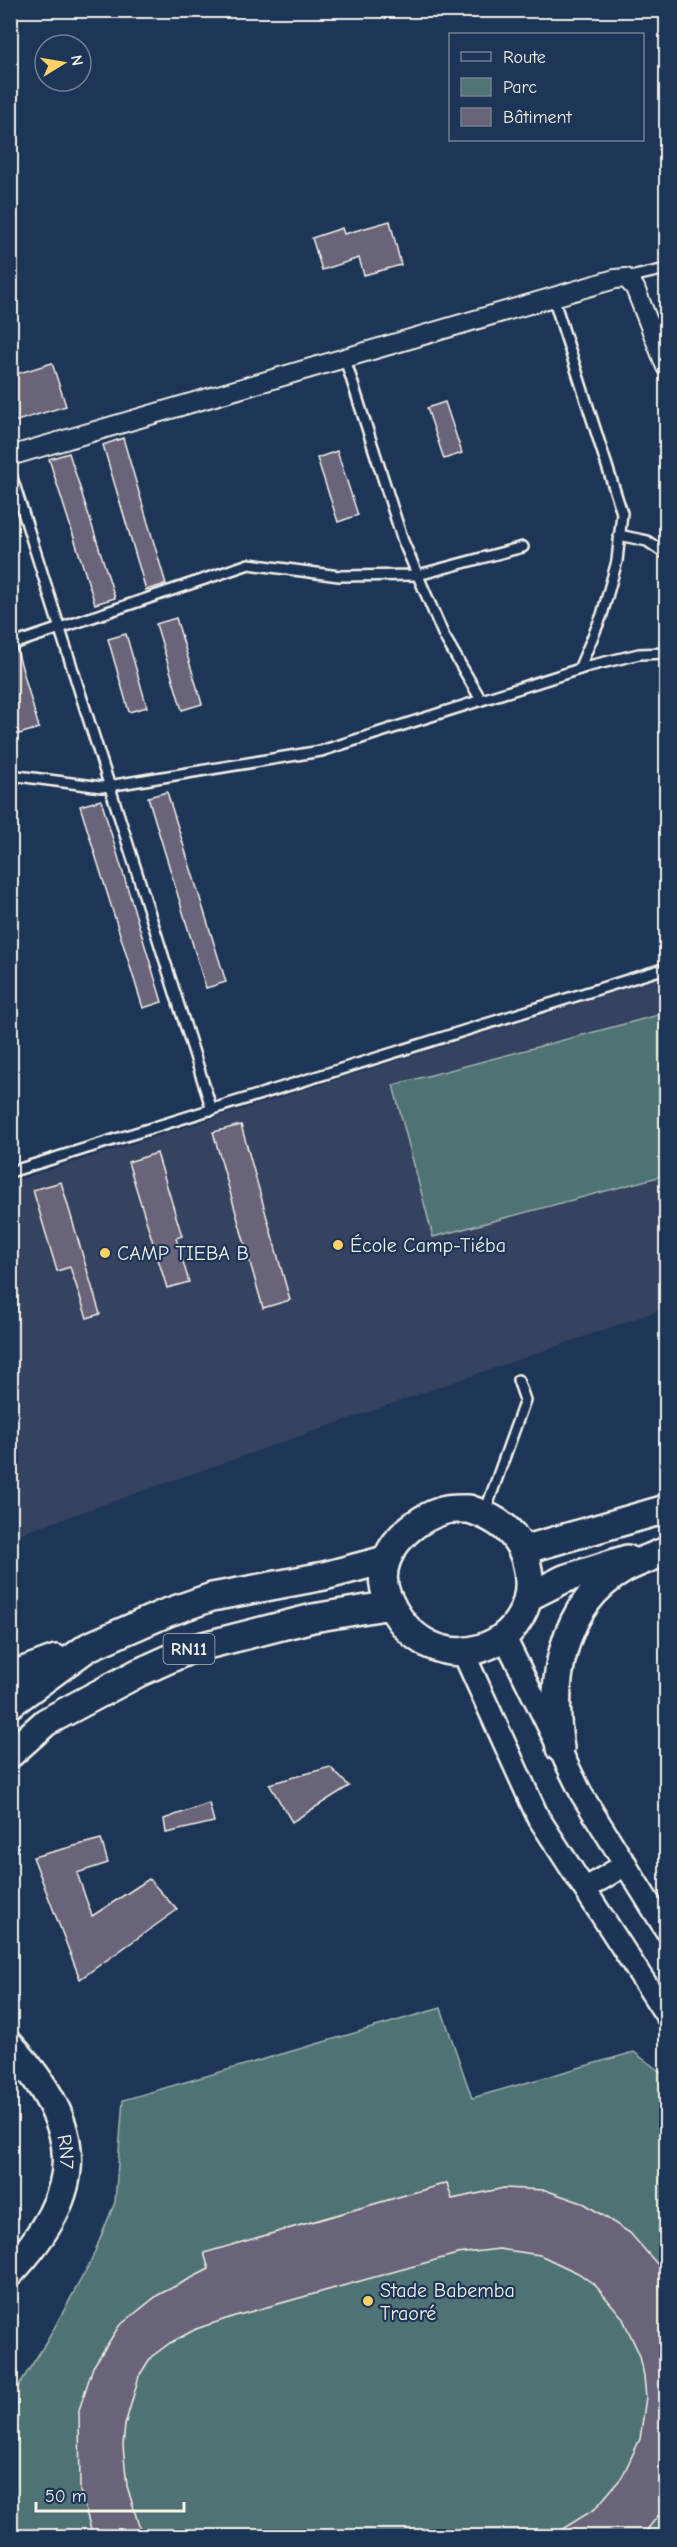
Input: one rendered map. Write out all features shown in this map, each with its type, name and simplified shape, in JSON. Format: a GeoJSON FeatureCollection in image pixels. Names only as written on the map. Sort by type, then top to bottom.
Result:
{"type":"FeatureCollection","features":[{"type":"Feature","properties":{"kind":"highway","name":"RN7"},"geometry":{"type":"LineString","coordinates":[[10,2046],[58,2110],[69,2157],[67,2180],[51,2221],[14,2266]]}},
{"type":"Feature","properties":{"kind":"main road"},"geometry":{"type":"LineString","coordinates":[[469,1509],[484,1514],[512,1532],[523,1550],[530,1575],[528,1597],[519,1618],[504,1636],[485,1647],[463,1652],[441,1650],[420,1641],[403,1626],[383,1586],[385,1560],[403,1534],[422,1518],[444,1510],[469,1509]]}},
{"type":"Feature","properties":{"kind":"main road"},"geometry":{"type":"LineString","coordinates":[[523,1550],[666,1509]]}},
{"type":"Feature","properties":{"kind":"main road"},"geometry":{"type":"LineString","coordinates":[[528,1597],[564,1579],[666,1549]]}},
{"type":"Feature","properties":{"kind":"main road"},"geometry":{"type":"LineString","coordinates":[[560,1748],[555,1720],[557,1677],[567,1639],[577,1619],[588,1601],[623,1569],[666,1549]]}},
{"type":"Feature","properties":{"kind":"main road","name":"RN11"},"geometry":{"type":"LineString","coordinates":[[10,1676],[88,1647],[166,1613],[212,1597],[324,1576],[385,1560]]}},
{"type":"Feature","properties":{"kind":"main road","name":"RN11"},"geometry":{"type":"LineString","coordinates":[[10,1754],[46,1722],[138,1673],[191,1648],[313,1618],[391,1605]]}},
{"type":"Feature","properties":{"kind":"main road","name":"RN11"},"geometry":{"type":"LineString","coordinates":[[10,1704],[88,1647]]}},
{"type":"Feature","properties":{"kind":"street"},"geometry":{"type":"LineString","coordinates":[[10,456],[615,279],[626,278],[635,288],[666,367]]}},
{"type":"Feature","properties":{"kind":"street"},"geometry":{"type":"LineString","coordinates":[[504,1636],[582,1795],[666,1930]]}},
{"type":"Feature","properties":{"kind":"street"},"geometry":{"type":"LineString","coordinates":[[463,1652],[538,1817],[666,2015]]}},
{"type":"Feature","properties":{"kind":"street"},"geometry":{"type":"LineString","coordinates":[[585,1889],[626,1864]]}},
{"type":"Feature","properties":{"kind":"lane"},"geometry":{"type":"LineString","coordinates":[[626,278],[666,269]]}},
{"type":"Feature","properties":{"kind":"lane"},"geometry":{"type":"LineString","coordinates":[[553,297],[622,513],[617,561],[602,615],[579,669]]}},
{"type":"Feature","properties":{"kind":"lane"},"geometry":{"type":"LineString","coordinates":[[345,359],[403,542],[444,636],[482,700]]}},
{"type":"Feature","properties":{"kind":"lane"},"geometry":{"type":"LineString","coordinates":[[10,471],[212,1110]]}},
{"type":"Feature","properties":{"kind":"lane"},"geometry":{"type":"LineString","coordinates":[[619,535],[647,541],[666,554]]}},
{"type":"Feature","properties":{"kind":"lane"},"geometry":{"type":"LineString","coordinates":[[10,645],[249,564],[339,576],[418,575],[523,547]]}},
{"type":"Feature","properties":{"kind":"lane"},"geometry":{"type":"LineString","coordinates":[[10,775],[110,786],[321,752],[579,669],[639,654],[666,653]]}},
{"type":"Feature","properties":{"kind":"lane"},"geometry":{"type":"LineString","coordinates":[[10,1172],[666,968]]}},
{"type":"Feature","properties":{"kind":"lane"},"geometry":{"type":"LineString","coordinates":[[484,1514],[525,1400],[518,1380]]}},
{"type":"Feature","properties":{"kind":"shaded area","name":"École Camp-Tiéba"},"geometry":{"type":"Polygon","coordinates":[[[666,976],[666,1308],[11,1537],[11,1182],[666,976]]]}},
{"type":"Feature","properties":{"kind":"green space"},"geometry":{"type":"Polygon","coordinates":[[[666,1013],[666,1175],[433,1237],[393,1085],[666,1013]]]}},
{"type":"Feature","properties":{"kind":"green space","name":"Stade Babemba Traoré"},"geometry":{"type":"Polygon","coordinates":[[[441,2008],[472,2098],[634,2052],[666,2076],[666,2536],[11,2536],[10,2399],[47,2341],[91,2261],[115,2202],[123,2100],[441,2008]]]}},
{"type":"Feature","properties":{"kind":"building"},"geometry":{"type":"Polygon","coordinates":[[[390,221],[401,265],[364,275],[359,258],[322,270],[312,238],[342,228],[344,234],[390,221]]]}},
{"type":"Feature","properties":{"kind":"building"},"geometry":{"type":"Polygon","coordinates":[[[52,363],[66,406],[10,423],[10,376],[52,363]]]}},
{"type":"Feature","properties":{"kind":"building"},"geometry":{"type":"Polygon","coordinates":[[[445,402],[462,453],[444,459],[427,408],[445,402]]]}},
{"type":"Feature","properties":{"kind":"building"},"geometry":{"type":"Polygon","coordinates":[[[123,438],[166,584],[146,590],[103,445],[123,438]]]}},
{"type":"Feature","properties":{"kind":"building"},"geometry":{"type":"Polygon","coordinates":[[[337,451],[358,515],[338,522],[317,458],[337,451]]]}},
{"type":"Feature","properties":{"kind":"building"},"geometry":{"type":"Polygon","coordinates":[[[69,453],[115,598],[95,604],[49,459],[69,453]]]}},
{"type":"Feature","properties":{"kind":"building"},"geometry":{"type":"Polygon","coordinates":[[[176,618],[202,704],[182,710],[156,624],[176,618]]]}},
{"type":"Feature","properties":{"kind":"building"},"geometry":{"type":"Polygon","coordinates":[[[126,634],[147,707],[129,712],[108,639],[126,634]]]}},
{"type":"Feature","properties":{"kind":"building"},"geometry":{"type":"Polygon","coordinates":[[[17,650],[39,728],[19,734],[10,704],[10,652],[17,650]]]}},
{"type":"Feature","properties":{"kind":"building"},"geometry":{"type":"Polygon","coordinates":[[[167,792],[226,982],[206,988],[148,797],[167,792]]]}},
{"type":"Feature","properties":{"kind":"building"},"geometry":{"type":"Polygon","coordinates":[[[101,800],[162,1002],[143,1008],[80,806],[101,800]]]}},
{"type":"Feature","properties":{"kind":"building"},"geometry":{"type":"Polygon","coordinates":[[[241,1125],[290,1300],[263,1308],[213,1132],[241,1125]]]}},
{"type":"Feature","properties":{"kind":"building"},"geometry":{"type":"Polygon","coordinates":[[[157,1153],[182,1236],[176,1238],[189,1282],[167,1288],[128,1162],[157,1153]]]}},
{"type":"Feature","properties":{"kind":"building"},"geometry":{"type":"Polygon","coordinates":[[[61,1182],[100,1314],[87,1318],[70,1267],[57,1271],[33,1190],[61,1182]]]}},
{"type":"Feature","properties":{"kind":"building"},"geometry":{"type":"Polygon","coordinates":[[[330,1767],[349,1786],[292,1822],[269,1784],[330,1767]]]}},
{"type":"Feature","properties":{"kind":"building"},"geometry":{"type":"Polygon","coordinates":[[[209,1803],[214,1822],[166,1833],[164,1819],[209,1803]]]}},
{"type":"Feature","properties":{"kind":"building"},"geometry":{"type":"Polygon","coordinates":[[[101,1839],[108,1863],[77,1873],[92,1916],[149,1879],[177,1910],[80,1979],[33,1857],[101,1839]]]}},
{"type":"Feature","properties":{"kind":"building"},"geometry":{"type":"Polygon","coordinates":[[[447,2183],[452,2199],[504,2188],[545,2190],[585,2204],[630,2233],[666,2274],[666,2506],[642,2536],[551,2536],[595,2509],[622,2477],[640,2439],[646,2397],[644,2376],[640,2356],[622,2317],[595,2285],[578,2273],[540,2255],[499,2249],[457,2254],[235,2316],[196,2329],[170,2343],[151,2357],[139,2376],[125,2425],[123,2446],[127,2486],[142,2536],[93,2536],[80,2491],[79,2410],[93,2367],[119,2326],[158,2295],[209,2269],[204,2253],[447,2183]]]}},
{"type":"Feature","properties":{"kind":"place","name":"École Camp-Tiéba"},"geometry":{"type":"Point","coordinates":[338,1245]}},
{"type":"Feature","properties":{"kind":"place","name":"CAMP TIEBA B"},"geometry":{"type":"Point","coordinates":[105,1253]}},
{"type":"Feature","properties":{"kind":"place","name":"Stade Babemba Traoré"},"geometry":{"type":"Point","coordinates":[368,2301]}}]}
